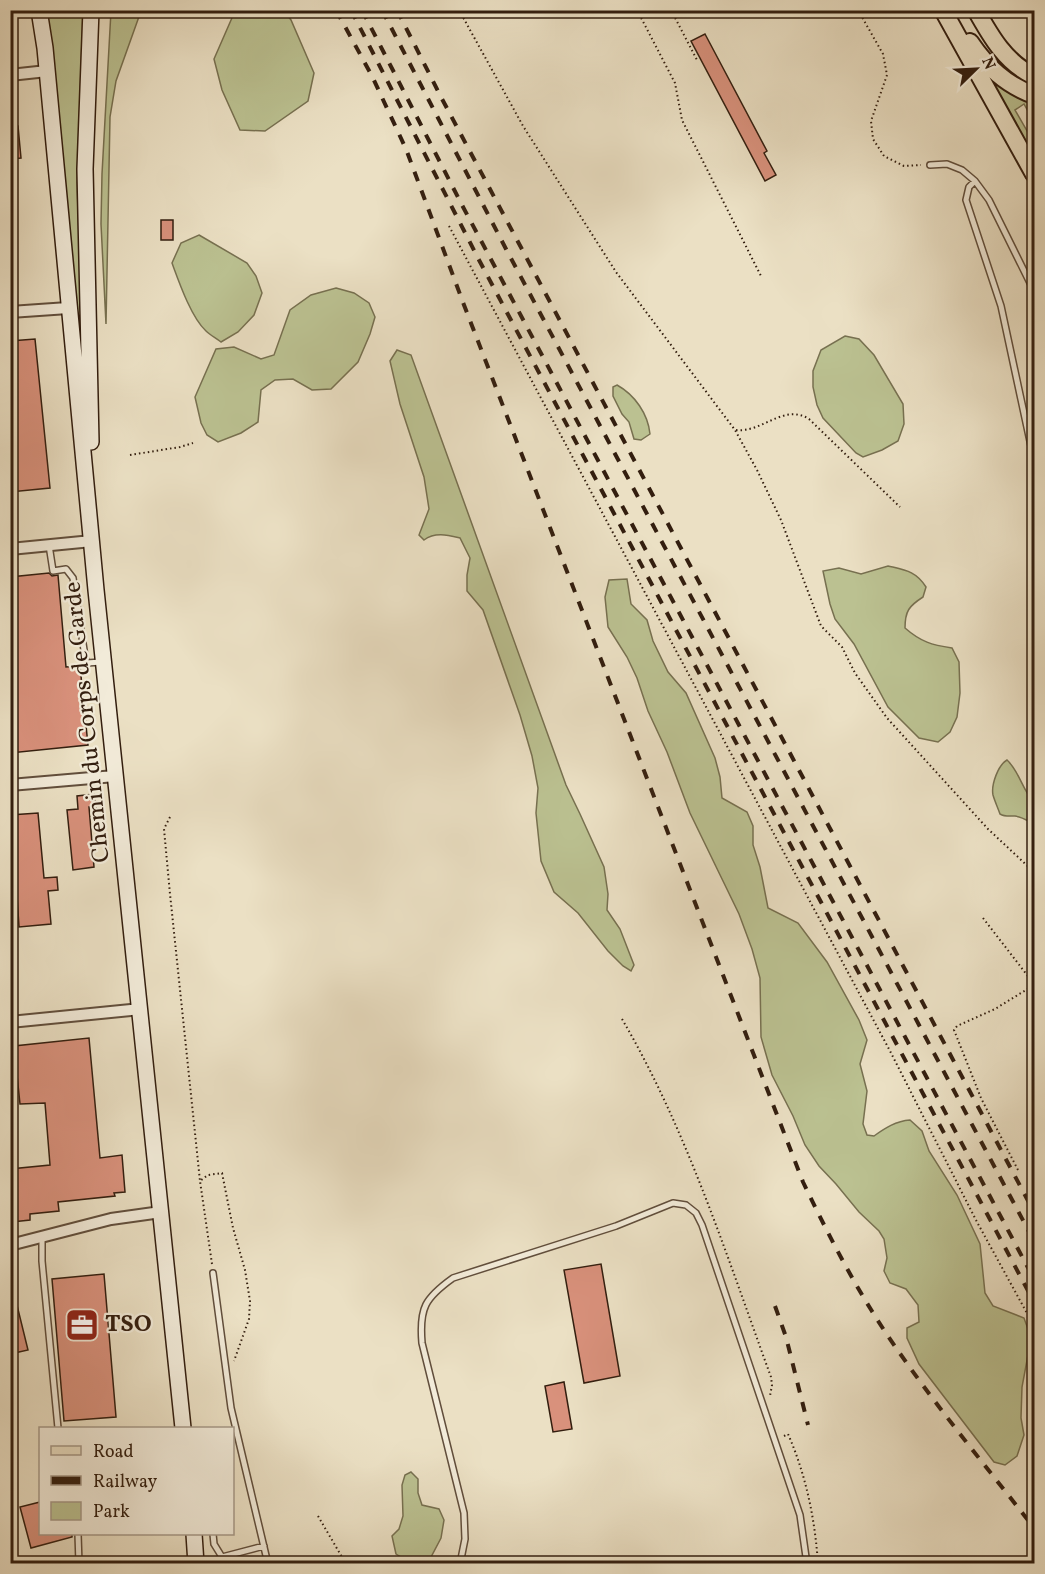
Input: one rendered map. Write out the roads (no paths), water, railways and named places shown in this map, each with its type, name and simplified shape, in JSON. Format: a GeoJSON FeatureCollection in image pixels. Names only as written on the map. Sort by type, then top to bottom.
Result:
{"type":"FeatureCollection","features":[{"type":"Feature","properties":{"kind":"main road"},"geometry":{"type":"LineString","coordinates":[[943,10],[1035,174]]}},
{"type":"Feature","properties":{"kind":"main road"},"geometry":{"type":"LineString","coordinates":[[951,10],[968,39],[988,65],[1010,84],[1035,95]]}},
{"type":"Feature","properties":{"kind":"main road"},"geometry":{"type":"LineString","coordinates":[[976,10],[1000,50],[1011,62],[1026,73],[1035,76]]}},
{"type":"Feature","properties":{"kind":"street","name":"Chemin du Corps de Garde"},"geometry":{"type":"LineString","coordinates":[[39,10],[183,1427]]}},
{"type":"Feature","properties":{"kind":"street"},"geometry":{"type":"LineString","coordinates":[[10,549],[92,541],[85,168],[91,10]]}},
{"type":"Feature","properties":{"kind":"street"},"geometry":{"type":"LineString","coordinates":[[10,75],[46,71]]}},
{"type":"Feature","properties":{"kind":"street"},"geometry":{"type":"LineString","coordinates":[[10,312],[68,308]]}},
{"type":"Feature","properties":{"kind":"street"},"geometry":{"type":"LineString","coordinates":[[10,785],[115,776]]}},
{"type":"Feature","properties":{"kind":"street"},"geometry":{"type":"LineString","coordinates":[[10,1022],[141,1009]]}},
{"type":"Feature","properties":{"kind":"street"},"geometry":{"type":"LineString","coordinates":[[10,1245],[111,1219],[161,1212]]}},
{"type":"Feature","properties":{"kind":"street"},"geometry":{"type":"LineString","coordinates":[[194,1535],[196,1563]]}},
{"type":"Feature","properties":{"kind":"lane"},"geometry":{"type":"LineString","coordinates":[[930,165],[947,164],[962,170],[975,181],[989,200],[1035,291]]}},
{"type":"Feature","properties":{"kind":"lane"},"geometry":{"type":"LineString","coordinates":[[975,181],[969,187],[966,200],[1001,306],[1035,460]]}},
{"type":"Feature","properties":{"kind":"lane"},"geometry":{"type":"LineString","coordinates":[[49,545],[54,571],[66,569],[73,578],[86,663],[104,662]]}},
{"type":"Feature","properties":{"kind":"lane"},"geometry":{"type":"LineString","coordinates":[[460,1563],[465,1539],[464,1513],[422,1343],[420,1322],[426,1303],[437,1289],[453,1278],[616,1226],[672,1203],[686,1205],[696,1213],[702,1225],[801,1515],[807,1563]]}},
{"type":"Feature","properties":{"kind":"lane"},"geometry":{"type":"LineString","coordinates":[[42,1237],[42,1261],[58,1427]]}},
{"type":"Feature","properties":{"kind":"lane"},"geometry":{"type":"LineString","coordinates":[[213,1273],[233,1427]]}},
{"type":"Feature","properties":{"kind":"lane"},"geometry":{"type":"LineString","coordinates":[[235,1441],[268,1563]]}},
{"type":"Feature","properties":{"kind":"lane"},"geometry":{"type":"LineString","coordinates":[[78,1535],[79,1563]]}},
{"type":"Feature","properties":{"kind":"lane"},"geometry":{"type":"LineString","coordinates":[[213,1535],[214,1544],[222,1560],[264,1546]]}},
{"type":"Feature","properties":{"kind":"railway"},"geometry":{"type":"LineString","coordinates":[[336,10],[372,76],[406,149],[464,305],[803,1182],[840,1256],[882,1327],[937,1404],[1034,1528]]}},
{"type":"Feature","properties":{"kind":"railway"},"geometry":{"type":"LineString","coordinates":[[351,10],[479,260],[1034,1302]]}},
{"type":"Feature","properties":{"kind":"railway"},"geometry":{"type":"LineString","coordinates":[[362,10],[462,205],[1034,1279]]}},
{"type":"Feature","properties":{"kind":"railway"},"geometry":{"type":"LineString","coordinates":[[382,10],[506,249],[1034,1241]]}},
{"type":"Feature","properties":{"kind":"railway"},"geometry":{"type":"LineString","coordinates":[[397,10],[441,97],[1034,1212]]}},
{"type":"Feature","properties":{"kind":"railway"},"geometry":{"type":"LineString","coordinates":[[775,1306],[786,1337],[808,1425]]}},
{"type":"Feature","properties":{"kind":"place","name":"TSO"},"geometry":{"type":"Point","coordinates":[82,1325]}}]}
